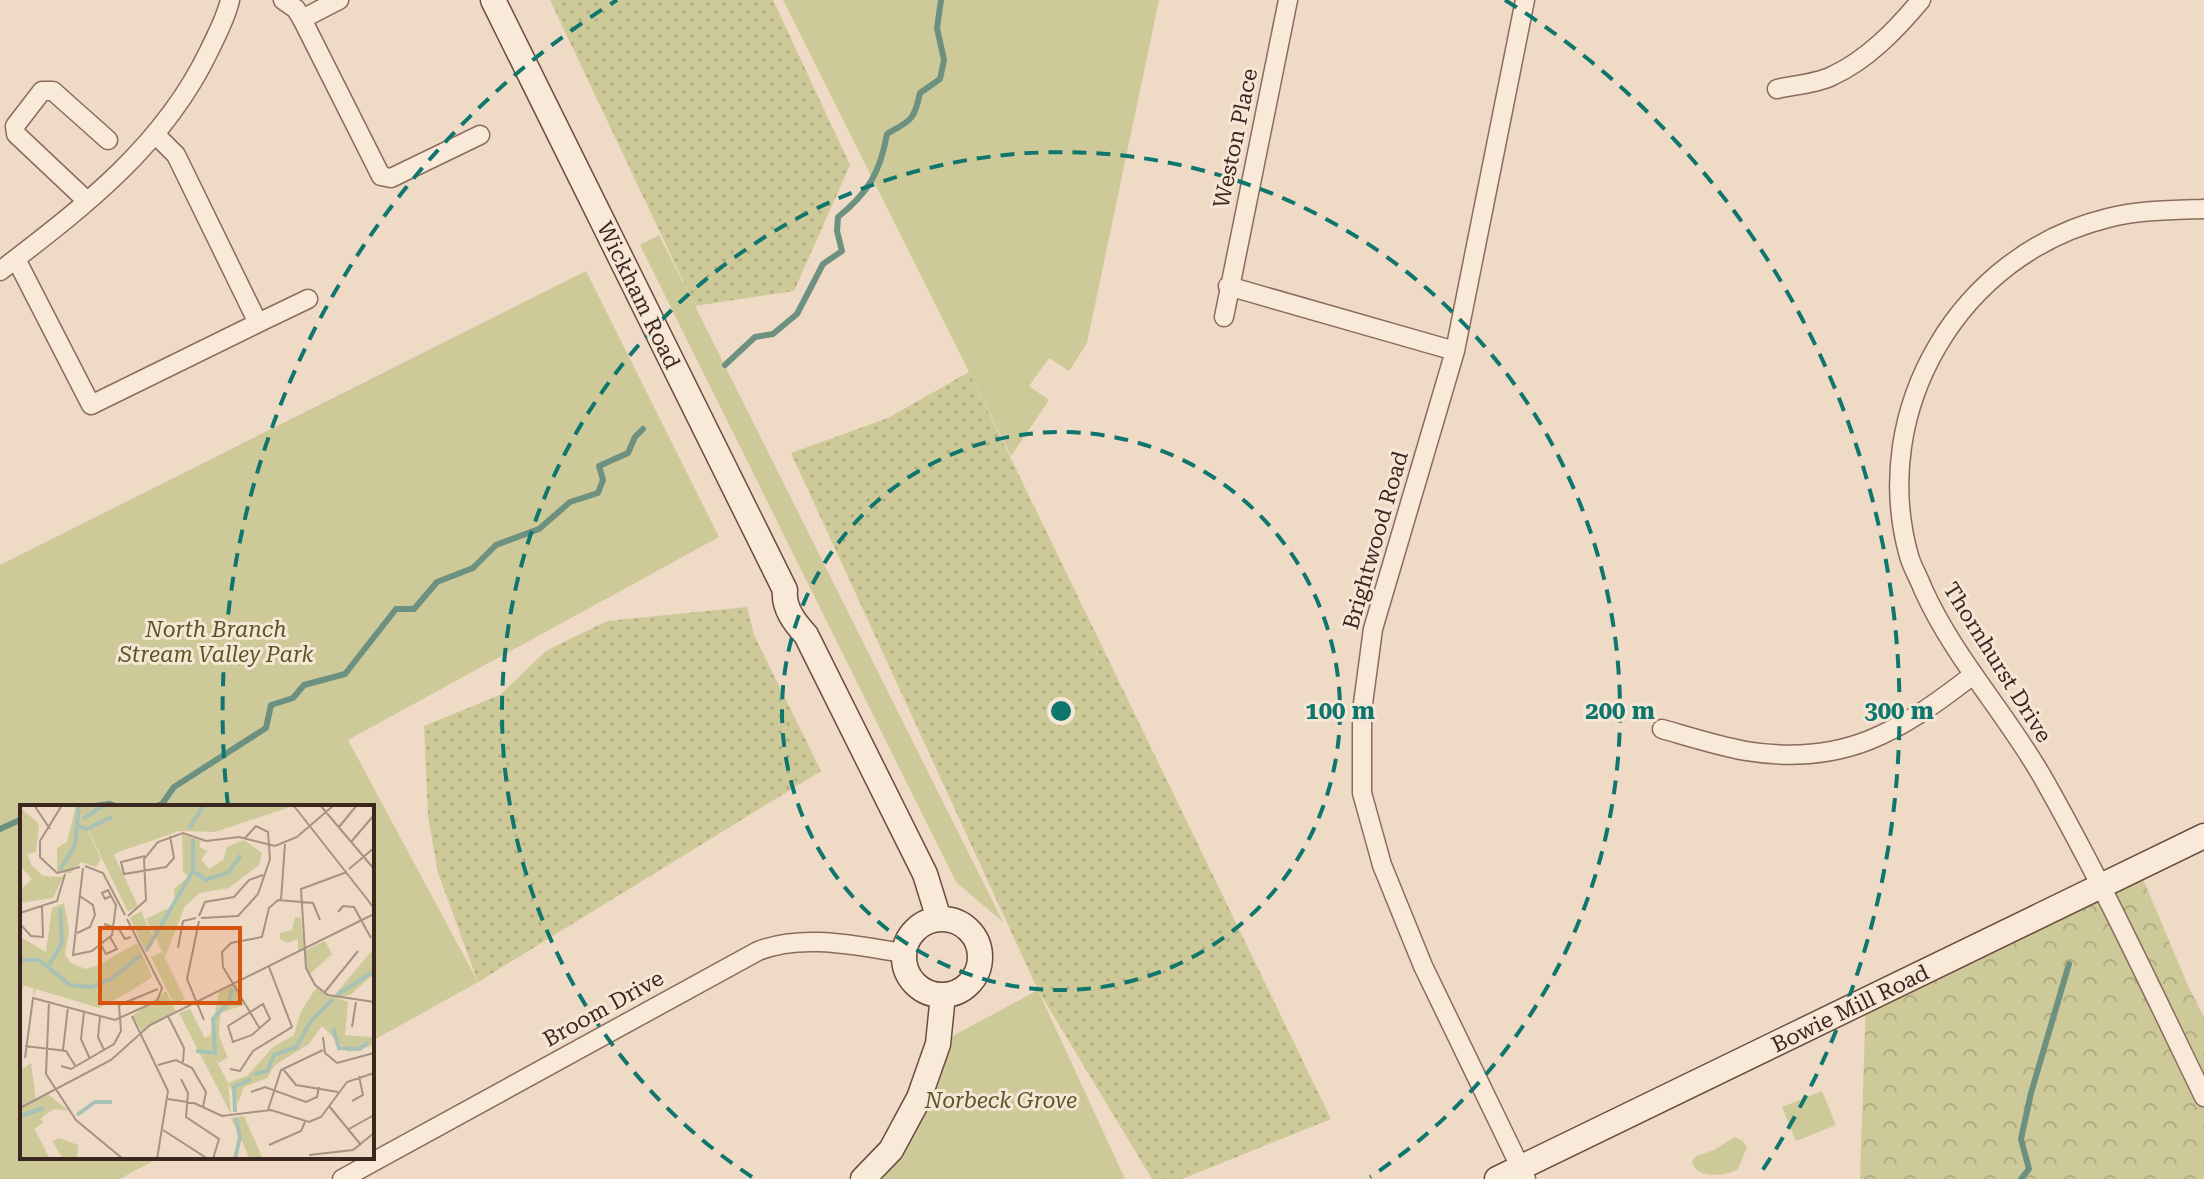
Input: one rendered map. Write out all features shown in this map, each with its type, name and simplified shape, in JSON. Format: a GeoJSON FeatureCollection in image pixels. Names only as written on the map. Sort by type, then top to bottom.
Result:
{"type":"FeatureCollection","features":[{"type":"Feature","properties":{"kind":"street"},"geometry":{"type":"LineString","coordinates":[[0,271],[127,167],[180,104],[204,63],[227,14],[230,0]]}},
{"type":"Feature","properties":{"kind":"street"},"geometry":{"type":"LineString","coordinates":[[283,0],[296,9],[302,19],[381,176],[391,178],[480,135]]}},
{"type":"Feature","properties":{"kind":"street"},"geometry":{"type":"LineString","coordinates":[[302,19],[339,0]]}},
{"type":"Feature","properties":{"kind":"street","name":"Wickham Road"},"geometry":{"type":"LineString","coordinates":[[493,0],[785,590],[794,595],[810,622],[806,635],[925,874],[939,919]]}},
{"type":"Feature","properties":{"kind":"street","name":"Weston Place"},"geometry":{"type":"LineString","coordinates":[[1224,317],[1288,0]]}},
{"type":"Feature","properties":{"kind":"street","name":"Brightwood Road"},"geometry":{"type":"LineString","coordinates":[[1523,1173],[1423,966],[1382,865],[1362,793],[1362,711],[1373,629],[1455,351],[1525,0]]}},
{"type":"Feature","properties":{"kind":"street"},"geometry":{"type":"LineString","coordinates":[[1777,89],[1830,77],[1867,54],[1898,28],[1921,0]]}},
{"type":"Feature","properties":{"kind":"street"},"geometry":{"type":"LineString","coordinates":[[87,201],[16,134],[15,126],[42,91],[53,91],[108,140]]}},
{"type":"Feature","properties":{"kind":"street"},"geometry":{"type":"LineString","coordinates":[[155,134],[176,155],[258,323]]}},
{"type":"Feature","properties":{"kind":"street","name":"Thornhurst Drive"},"geometry":{"type":"LineString","coordinates":[[2204,209],[2108,218],[2064,233],[2010,264],[1964,308],[1942,337],[1924,370],[1911,400],[1900,449],[1898,487],[1909,556],[1935,614],[2041,775],[2100,885],[2204,1097]]}},
{"type":"Feature","properties":{"kind":"street"},"geometry":{"type":"LineString","coordinates":[[16,259],[91,405],[308,299]]}},
{"type":"Feature","properties":{"kind":"street"},"geometry":{"type":"LineString","coordinates":[[1228,286],[1455,351]]}},
{"type":"Feature","properties":{"kind":"street"},"geometry":{"type":"LineString","coordinates":[[1662,729],[1745,751],[1785,755],[1831,753],[1881,737],[1930,708],[1973,675]]}},
{"type":"Feature","properties":{"kind":"street","name":"Bowie Mill Road"},"geometry":{"type":"LineString","coordinates":[[1497,1179],[1523,1173],[2204,836]]}},
{"type":"Feature","properties":{"kind":"street"},"geometry":{"type":"LineString","coordinates":[[939,919],[952,919],[963,924],[978,943],[981,955],[980,967],[966,987],[943,995],[927,992],[914,983],[906,969],[904,953],[912,933],[919,926],[939,919]]}},
{"type":"Feature","properties":{"kind":"street","name":"Broom Drive"},"geometry":{"type":"LineString","coordinates":[[342,1179],[768,947],[795,941],[904,953]]}},
{"type":"Feature","properties":{"kind":"street"},"geometry":{"type":"LineString","coordinates":[[863,1179],[891,1150],[919,1098],[938,1044],[943,995]]}},
{"type":"Feature","properties":{"kind":"green space"},"geometry":{"type":"Polygon","coordinates":[[[550,0],[773,0],[850,165],[794,291],[695,306],[550,0]]]}},
{"type":"Feature","properties":{"kind":"green space"},"geometry":{"type":"Polygon","coordinates":[[[783,0],[1159,0],[1087,343],[1069,371],[1049,358],[1029,386],[1049,400],[1011,456],[783,0]]]}},
{"type":"Feature","properties":{"kind":"green space"},"geometry":{"type":"Polygon","coordinates":[[[659,235],[1003,922],[956,882],[640,245],[659,235]]]}},
{"type":"Feature","properties":{"kind":"green space","name":"North Branch Stream Valley Park"},"geometry":{"type":"Polygon","coordinates":[[[586,271],[719,537],[348,740],[478,982],[374,1040],[374,805],[20,805],[20,1159],[156,1159],[120,1179],[0,1179],[0,565],[586,271]]]}},
{"type":"Feature","properties":{"kind":"green space"},"geometry":{"type":"Polygon","coordinates":[[[969,372],[1331,1119],[1182,1179],[1152,1179],[1038,990],[791,453],[888,418],[969,372]]]}},
{"type":"Feature","properties":{"kind":"green space"},"geometry":{"type":"Polygon","coordinates":[[[747,607],[754,635],[821,771],[478,982],[438,873],[428,816],[424,726],[500,695],[546,651],[607,621],[747,607]]]}},
{"type":"Feature","properties":{"kind":"green space"},"geometry":{"type":"Polygon","coordinates":[[[2138,867],[2204,1017],[2204,1179],[1860,1179],[1866,1001],[2138,867]]]}},
{"type":"Feature","properties":{"kind":"green space","name":"Norbeck Grove"},"geometry":{"type":"Polygon","coordinates":[[[1038,990],[1125,1179],[863,1179],[938,1044],[1038,990]]]}},
{"type":"Feature","properties":{"kind":"green space"},"geometry":{"type":"Polygon","coordinates":[[[1822,1091],[1836,1125],[1796,1141],[1782,1107],[1822,1091]]]}},
{"type":"Feature","properties":{"kind":"green space"},"geometry":{"type":"Polygon","coordinates":[[[1735,1137],[1747,1147],[1738,1169],[1711,1175],[1695,1168],[1692,1162],[1696,1156],[1714,1150],[1735,1137]]]}},
{"type":"Feature","properties":{"kind":"waterway"},"geometry":{"type":"LineString","coordinates":[[725,365],[755,337],[773,334],[797,314],[823,264],[842,251],[837,231],[838,217],[871,181],[881,160],[887,134],[910,119],[920,93],[940,79],[944,60],[937,28],[941,0]]}},
{"type":"Feature","properties":{"kind":"waterway"},"geometry":{"type":"LineString","coordinates":[[159,805],[174,787],[266,728],[271,705],[293,698],[304,685],[345,674],[396,609],[414,609],[437,582],[473,568],[496,545],[539,529],[570,502],[598,493],[603,480],[599,466],[628,453],[635,437],[643,429]]}},
{"type":"Feature","properties":{"kind":"waterway"},"geometry":{"type":"LineString","coordinates":[[102,805],[113,805]]}},
{"type":"Feature","properties":{"kind":"waterway"},"geometry":{"type":"LineString","coordinates":[[0,829],[20,820]]}},
{"type":"Feature","properties":{"kind":"waterway"},"geometry":{"type":"LineString","coordinates":[[2021,1179],[2029,1169],[2021,1139],[2031,1093],[2069,964]]}}]}
